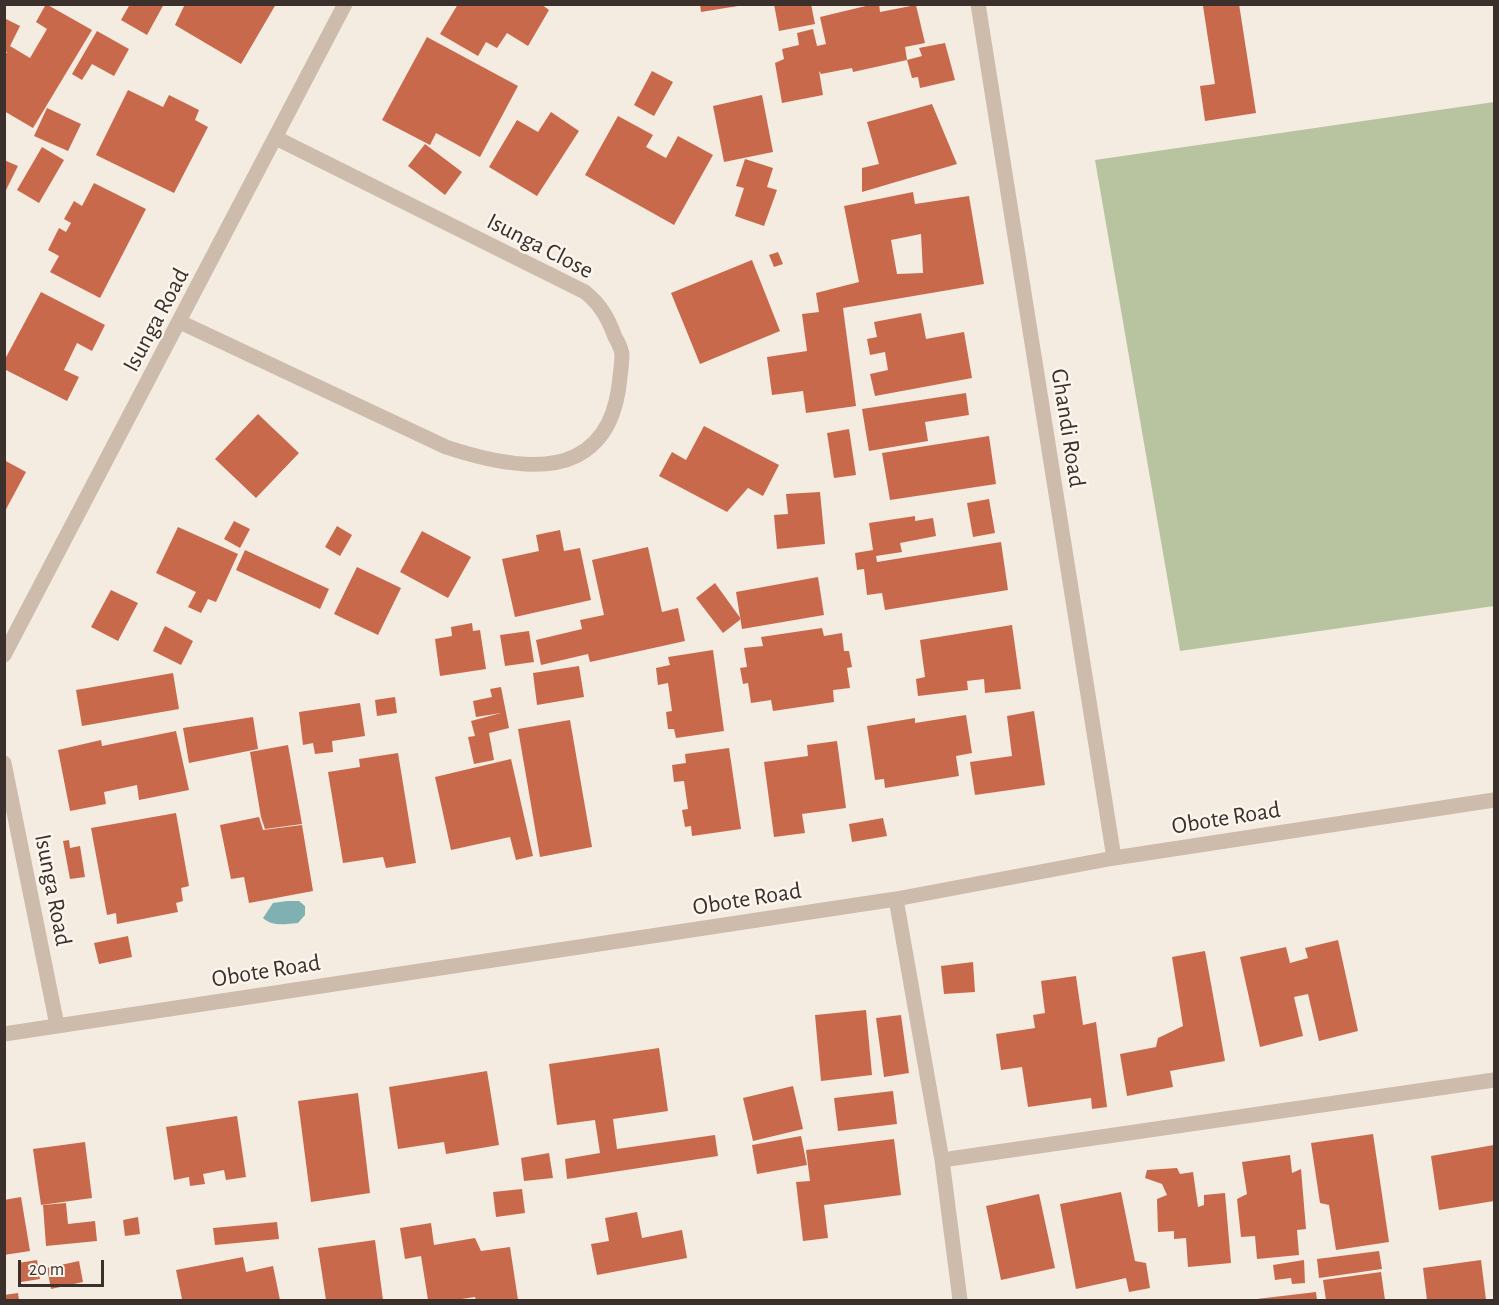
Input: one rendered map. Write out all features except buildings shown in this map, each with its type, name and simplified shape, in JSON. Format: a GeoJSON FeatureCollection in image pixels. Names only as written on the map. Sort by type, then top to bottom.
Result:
{"type":"FeatureCollection","features":[{"type":"Feature","properties":{"kind":"street","name":"Isunga Road"},"geometry":{"type":"LineString","coordinates":[[4,655],[345,4]]}},
{"type":"Feature","properties":{"kind":"street","name":"Ghandi Road"},"geometry":{"type":"LineString","coordinates":[[978,4],[1114,858]]}},
{"type":"Feature","properties":{"kind":"street","name":"Isunga Close"},"geometry":{"type":"LineString","coordinates":[[180,322],[446,447],[481,459],[518,464],[545,464],[574,457],[596,443],[611,421],[619,386],[622,352],[608,318],[592,297],[276,138]]}},
{"type":"Feature","properties":{"kind":"street","name":"Isunga Road"},"geometry":{"type":"LineString","coordinates":[[4,763],[57,1025]]}},
{"type":"Feature","properties":{"kind":"street","name":"Obote Road"},"geometry":{"type":"LineString","coordinates":[[4,1034],[896,899],[1114,858],[1494,800]]}},
{"type":"Feature","properties":{"kind":"street"},"geometry":{"type":"LineString","coordinates":[[896,899],[942,1160],[960,1300]]}},
{"type":"Feature","properties":{"kind":"street"},"geometry":{"type":"LineString","coordinates":[[942,1160],[1494,1080]]}},
{"type":"Feature","properties":{"kind":"green space"},"geometry":{"type":"Polygon","coordinates":[[[1494,102],[1494,606],[1180,651],[1095,160],[1494,102]]]}},
{"type":"Feature","properties":{"kind":"water"},"geometry":{"type":"Polygon","coordinates":[[[299,901],[305,906],[305,915],[298,923],[275,924],[263,918],[273,903],[299,901]]]}}]}
